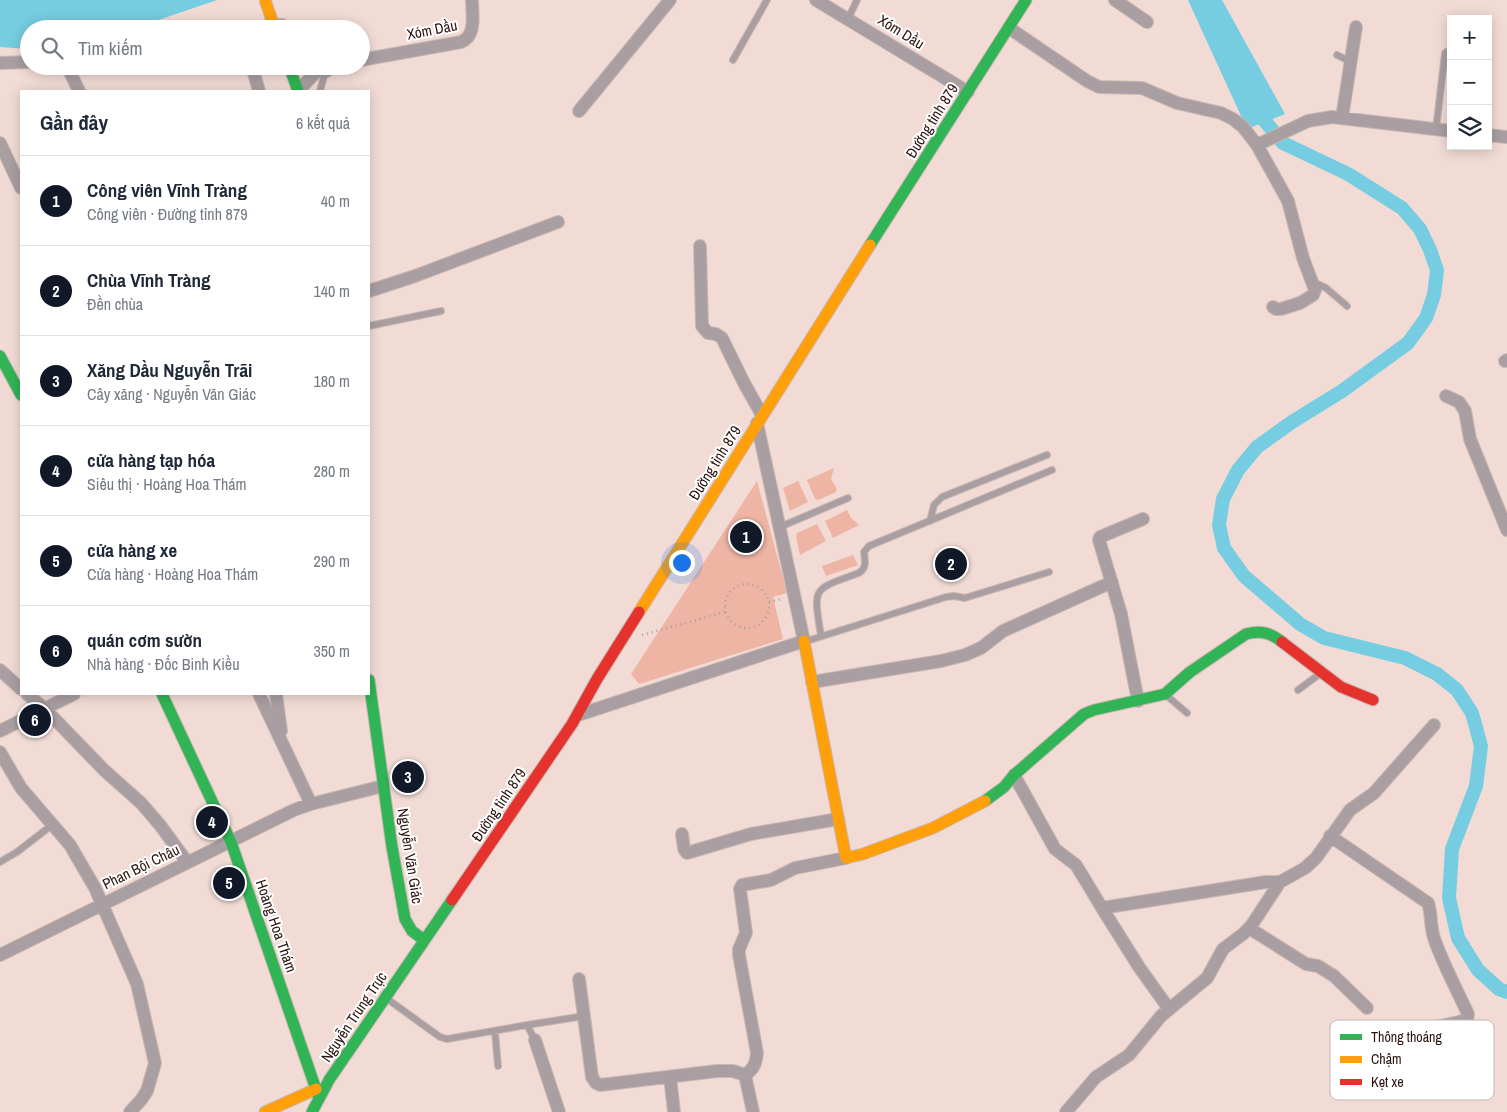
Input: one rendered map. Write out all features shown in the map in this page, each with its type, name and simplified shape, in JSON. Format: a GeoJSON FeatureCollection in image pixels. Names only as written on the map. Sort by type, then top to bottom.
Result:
{"type":"FeatureCollection","features":[{"type":"Feature","properties":{"kind":"main road"},"geometry":{"type":"LineString","coordinates":[[265,0],[272,20]]}},
{"type":"Feature","properties":{"kind":"main road","name":"Đường tỉnh 879"},"geometry":{"type":"LineString","coordinates":[[424,940],[578,714],[620,642],[1026,0]]}},
{"type":"Feature","properties":{"kind":"main road"},"geometry":{"type":"LineString","coordinates":[[292,75],[298,90]]}},
{"type":"Feature","properties":{"kind":"main road"},"geometry":{"type":"LineString","coordinates":[[0,356],[20,393]]}},
{"type":"Feature","properties":{"kind":"main road"},"geometry":{"type":"LineString","coordinates":[[804,641],[846,858],[889,845],[934,828],[977,806],[1008,784],[1014,775],[1084,714],[1165,694],[1190,672],[1242,636],[1251,632],[1261,631],[1273,635],[1341,688],[1373,700]]}},
{"type":"Feature","properties":{"kind":"main road","name":"Nguyễn Văn Giác"},"geometry":{"type":"LineString","coordinates":[[370,688],[383,786],[405,919],[412,931],[424,940]]}},
{"type":"Feature","properties":{"kind":"main road","name":"Hoàng Hoa Thám"},"geometry":{"type":"LineString","coordinates":[[162,695],[231,842],[317,1094]]}},
{"type":"Feature","properties":{"kind":"main road","name":"Nguyễn Trung Trực"},"geometry":{"type":"LineString","coordinates":[[312,1112],[317,1094],[329,1080],[424,940]]}},
{"type":"Feature","properties":{"kind":"main road"},"geometry":{"type":"LineString","coordinates":[[265,1112],[317,1094]]}},
{"type":"Feature","properties":{"kind":"street","name":"Xóm Dầu"},"geometry":{"type":"LineString","coordinates":[[370,58],[468,40],[471,34],[472,0]]}},
{"type":"Feature","properties":{"kind":"street"},"geometry":{"type":"LineString","coordinates":[[579,111],[670,0]]}},
{"type":"Feature","properties":{"kind":"street"},"geometry":{"type":"LineString","coordinates":[[1115,0],[1146,22]]}},
{"type":"Feature","properties":{"kind":"street","name":"Xóm Dầu"},"geometry":{"type":"LineString","coordinates":[[824,2],[968,92]]}},
{"type":"Feature","properties":{"kind":"street"},"geometry":{"type":"LineString","coordinates":[[1342,118],[1356,26]]}},
{"type":"Feature","properties":{"kind":"street"},"geometry":{"type":"LineString","coordinates":[[1008,28],[1099,87],[1142,88],[1177,103],[1221,114],[1233,119],[1243,127],[1259,144],[1288,201],[1303,258],[1315,290],[1308,299],[1281,309],[1273,307]]}},
{"type":"Feature","properties":{"kind":"street"},"geometry":{"type":"LineString","coordinates":[[0,63],[20,62]]}},
{"type":"Feature","properties":{"kind":"street"},"geometry":{"type":"LineString","coordinates":[[71,75],[79,90]]}},
{"type":"Feature","properties":{"kind":"street"},"geometry":{"type":"LineString","coordinates":[[255,75],[259,90]]}},
{"type":"Feature","properties":{"kind":"street"},"geometry":{"type":"LineString","coordinates":[[299,90],[306,75]]}},
{"type":"Feature","properties":{"kind":"street"},"geometry":{"type":"LineString","coordinates":[[1259,144],[1308,121],[1332,117],[1447,130]]}},
{"type":"Feature","properties":{"kind":"street"},"geometry":{"type":"LineString","coordinates":[[1492,135],[1507,137]]}},
{"type":"Feature","properties":{"kind":"street"},"geometry":{"type":"LineString","coordinates":[[0,143],[20,186]]}},
{"type":"Feature","properties":{"kind":"street"},"geometry":{"type":"LineString","coordinates":[[370,291],[558,222]]}},
{"type":"Feature","properties":{"kind":"street"},"geometry":{"type":"LineString","coordinates":[[578,714],[804,641],[760,419],[722,338],[716,334],[708,333],[702,326],[700,246]]}},
{"type":"Feature","properties":{"kind":"street"},"geometry":{"type":"LineString","coordinates":[[1446,396],[1459,402],[1465,410],[1470,439],[1507,530]]}},
{"type":"Feature","properties":{"kind":"street"},"geometry":{"type":"LineString","coordinates":[[1138,701],[1121,614],[1099,540],[1143,519]]}},
{"type":"Feature","properties":{"kind":"street"},"geometry":{"type":"LineString","coordinates":[[812,682],[941,661],[965,655],[981,648],[1003,631],[1112,582]]}},
{"type":"Feature","properties":{"kind":"street"},"geometry":{"type":"LineString","coordinates":[[0,670],[20,687]]}},
{"type":"Feature","properties":{"kind":"street"},"geometry":{"type":"LineString","coordinates":[[28,695],[45,709],[104,770],[141,803],[187,862]]}},
{"type":"Feature","properties":{"kind":"street"},"geometry":{"type":"LineString","coordinates":[[0,731],[72,695]]}},
{"type":"Feature","properties":{"kind":"street"},"geometry":{"type":"LineString","coordinates":[[259,695],[311,804]]}},
{"type":"Feature","properties":{"kind":"street"},"geometry":{"type":"LineString","coordinates":[[276,695],[283,746]]}},
{"type":"Feature","properties":{"kind":"street"},"geometry":{"type":"LineString","coordinates":[[1066,1112],[1096,1077],[1128,1055],[1161,1016],[1206,978],[1223,949],[1249,928],[1280,882],[1305,868],[1316,858],[1350,810],[1374,793],[1434,725]]}},
{"type":"Feature","properties":{"kind":"street"},"geometry":{"type":"LineString","coordinates":[[0,752],[21,788],[70,845],[102,904],[137,984],[155,1062],[148,1091],[130,1112]]}},
{"type":"Feature","properties":{"kind":"street"},"geometry":{"type":"LineString","coordinates":[[1014,775],[1055,849],[1076,865],[1139,967],[1169,1009]]}},
{"type":"Feature","properties":{"kind":"street","name":"Phan Bội Châu"},"geometry":{"type":"LineString","coordinates":[[0,955],[294,810],[383,786]]}},
{"type":"Feature","properties":{"kind":"street"},"geometry":{"type":"LineString","coordinates":[[682,834],[684,849],[687,853],[751,834],[838,819]]}},
{"type":"Feature","properties":{"kind":"street"},"geometry":{"type":"LineString","coordinates":[[1330,836],[1428,903],[1434,939],[1468,1014],[1467,1019],[1464,1020]]}},
{"type":"Feature","properties":{"kind":"street"},"geometry":{"type":"LineString","coordinates":[[745,1075],[752,1070],[756,1062],[757,1052],[739,955],[739,949],[746,933],[740,889],[742,885],[771,880],[795,868],[846,858]]}},
{"type":"Feature","properties":{"kind":"street"},"geometry":{"type":"LineString","coordinates":[[1102,908],[1266,882],[1280,882]]}},
{"type":"Feature","properties":{"kind":"street"},"geometry":{"type":"LineString","coordinates":[[1249,928],[1300,961],[1318,966],[1334,976],[1366,1008]]}},
{"type":"Feature","properties":{"kind":"street"},"geometry":{"type":"LineString","coordinates":[[579,979],[592,1077],[596,1083],[600,1085],[717,1071],[733,1071],[745,1075]]}},
{"type":"Feature","properties":{"kind":"street"},"geometry":{"type":"LineString","coordinates":[[535,1040],[559,1112]]}},
{"type":"Feature","properties":{"kind":"street"},"geometry":{"type":"LineString","coordinates":[[745,1075],[753,1112]]}},
{"type":"Feature","properties":{"kind":"street"},"geometry":{"type":"LineString","coordinates":[[670,1077],[674,1112]]}},
{"type":"Feature","properties":{"kind":"lane"},"geometry":{"type":"LineString","coordinates":[[733,60],[766,0]]}},
{"type":"Feature","properties":{"kind":"lane"},"geometry":{"type":"LineString","coordinates":[[848,18],[857,0]]}},
{"type":"Feature","properties":{"kind":"lane"},"geometry":{"type":"LineString","coordinates":[[1436,129],[1444,53],[1447,51]]}},
{"type":"Feature","properties":{"kind":"lane"},"geometry":{"type":"LineString","coordinates":[[1337,55],[1351,62]]}},
{"type":"Feature","properties":{"kind":"lane"},"geometry":{"type":"LineString","coordinates":[[320,90],[326,75]]}},
{"type":"Feature","properties":{"kind":"lane"},"geometry":{"type":"LineString","coordinates":[[1313,282],[1326,288],[1347,306]]}},
{"type":"Feature","properties":{"kind":"lane"},"geometry":{"type":"LineString","coordinates":[[370,326],[441,311]]}},
{"type":"Feature","properties":{"kind":"lane"},"geometry":{"type":"LineString","coordinates":[[930,520],[934,505],[942,497],[1047,455]]}},
{"type":"Feature","properties":{"kind":"lane"},"geometry":{"type":"LineString","coordinates":[[822,636],[816,603],[818,594],[824,586],[859,573],[864,569],[866,564],[864,552],[868,546],[1052,470]]}},
{"type":"Feature","properties":{"kind":"lane"},"geometry":{"type":"LineString","coordinates":[[780,527],[848,498]]}},
{"type":"Feature","properties":{"kind":"lane"},"geometry":{"type":"LineString","coordinates":[[804,641],[946,597],[966,598],[1049,572]]}},
{"type":"Feature","properties":{"kind":"lane"},"geometry":{"type":"LineString","coordinates":[[1298,690],[1322,672]]}},
{"type":"Feature","properties":{"kind":"lane"},"geometry":{"type":"LineString","coordinates":[[1165,694],[1188,713]]}},
{"type":"Feature","properties":{"kind":"lane"},"geometry":{"type":"LineString","coordinates":[[0,862],[18,852],[52,824]]}},
{"type":"Feature","properties":{"kind":"lane"},"geometry":{"type":"LineString","coordinates":[[385,998],[440,1037],[453,1040],[526,1025],[584,1016]]}},
{"type":"Feature","properties":{"kind":"lane"},"geometry":{"type":"LineString","coordinates":[[526,1025],[535,1040]]}},
{"type":"Feature","properties":{"kind":"lane"},"geometry":{"type":"LineString","coordinates":[[495,1032],[498,1066]]}},
{"type":"Feature","properties":{"kind":"path"},"geometry":{"type":"LineString","coordinates":[[744,584],[751,584],[764,592],[770,606],[760,625],[754,628],[739,628],[728,618],[725,612],[726,597],[730,590],[744,584]]}},
{"type":"Feature","properties":{"kind":"path"},"geometry":{"type":"LineString","coordinates":[[620,642],[725,612]]}},
{"type":"Feature","properties":{"kind":"shaded area"},"geometry":{"type":"Polygon","coordinates":[[[834,468],[831,479],[837,489],[836,492],[818,500],[815,499],[807,480],[834,468]]]}},
{"type":"Feature","properties":{"kind":"shaded area"},"geometry":{"type":"Polygon","coordinates":[[[757,481],[787,593],[773,597],[783,639],[639,684],[631,674],[757,481]]]}},
{"type":"Feature","properties":{"kind":"shaded area"},"geometry":{"type":"Polygon","coordinates":[[[798,481],[808,502],[790,511],[783,488],[798,481]]]}},
{"type":"Feature","properties":{"kind":"shaded area"},"geometry":{"type":"Polygon","coordinates":[[[847,510],[851,518],[859,525],[833,538],[825,521],[847,510]]]}},
{"type":"Feature","properties":{"kind":"shaded area"},"geometry":{"type":"Polygon","coordinates":[[[817,524],[826,541],[800,555],[796,537],[797,533],[817,524]]]}},
{"type":"Feature","properties":{"kind":"shaded area"},"geometry":{"type":"Polygon","coordinates":[[[853,555],[858,565],[826,576],[822,566],[853,555]]]}},
{"type":"Feature","properties":{"kind":"water"},"geometry":{"type":"Polygon","coordinates":[[[0,0],[217,0],[158,20],[20,20],[20,48],[0,47],[0,0]]]}},
{"type":"Feature","properties":{"kind":"water"},"geometry":{"type":"Polygon","coordinates":[[[1188,0],[1222,0],[1285,114],[1247,129],[1188,0]]]}},
{"type":"Feature","properties":{"kind":"waterway"},"geometry":{"type":"LineString","coordinates":[[1254,108],[1283,143],[1348,174],[1402,208],[1420,229],[1437,270],[1434,295],[1426,318],[1408,343],[1342,391],[1292,422],[1257,447],[1238,470],[1223,499],[1219,525],[1224,548],[1244,576],[1300,624],[1324,638],[1405,658],[1437,674],[1457,690],[1472,713],[1481,746],[1476,786],[1452,849],[1449,898],[1458,938],[1478,970],[1499,989],[1507,992]]}},
{"type":"Feature","properties":{"kind":"traffic: fast"},"geometry":{"type":"LineString","coordinates":[[870,245],[1026,0]]}},
{"type":"Feature","properties":{"kind":"traffic: fast"},"geometry":{"type":"LineString","coordinates":[[292,75],[298,90]]}},
{"type":"Feature","properties":{"kind":"traffic: fast"},"geometry":{"type":"LineString","coordinates":[[0,356],[20,393]]}},
{"type":"Feature","properties":{"kind":"traffic: fast"},"geometry":{"type":"LineString","coordinates":[[985,801],[1004,787],[1014,775],[1084,714],[1165,694],[1190,672],[1246,634],[1265,633],[1274,636],[1282,642]]}},
{"type":"Feature","properties":{"kind":"traffic: fast"},"geometry":{"type":"LineString","coordinates":[[370,687],[392,847],[405,919],[412,931],[424,940]]}},
{"type":"Feature","properties":{"kind":"traffic: fast"},"geometry":{"type":"LineString","coordinates":[[162,695],[231,842],[319,1098]]}},
{"type":"Feature","properties":{"kind":"traffic: fast"},"geometry":{"type":"LineString","coordinates":[[312,1112],[329,1080],[452,900]]}},
{"type":"Feature","properties":{"kind":"traffic: slow"},"geometry":{"type":"LineString","coordinates":[[265,0],[272,20]]}},
{"type":"Feature","properties":{"kind":"traffic: slow"},"geometry":{"type":"LineString","coordinates":[[639,612],[870,245]]}},
{"type":"Feature","properties":{"kind":"traffic: slow"},"geometry":{"type":"LineString","coordinates":[[804,641],[846,858],[863,854],[933,828],[985,801]]}},
{"type":"Feature","properties":{"kind":"traffic: slow"},"geometry":{"type":"LineString","coordinates":[[265,1112],[316,1089]]}},
{"type":"Feature","properties":{"kind":"traffic: jam"},"geometry":{"type":"LineString","coordinates":[[452,900],[572,724],[597,679],[639,612]]}},
{"type":"Feature","properties":{"kind":"traffic: jam"},"geometry":{"type":"LineString","coordinates":[[1282,642],[1341,687],[1373,700]]}},
{"type":"Feature","properties":{"kind":"place","name":"Công viên Vĩnh Tràng"},"geometry":{"type":"Point","coordinates":[746,537]}},
{"type":"Feature","properties":{"kind":"place","name":"Chùa Vĩnh Tràng"},"geometry":{"type":"Point","coordinates":[951,564]}},
{"type":"Feature","properties":{"kind":"place","name":"quán cơm sườn"},"geometry":{"type":"Point","coordinates":[35,720]}},
{"type":"Feature","properties":{"kind":"place","name":"Xăng Dầu Nguyễn Trãi"},"geometry":{"type":"Point","coordinates":[408,777]}},
{"type":"Feature","properties":{"kind":"place","name":"cửa hàng tạp hóa"},"geometry":{"type":"Point","coordinates":[212,822]}},
{"type":"Feature","properties":{"kind":"place","name":"cửa hàng xe"},"geometry":{"type":"Point","coordinates":[229,883]}}]}
